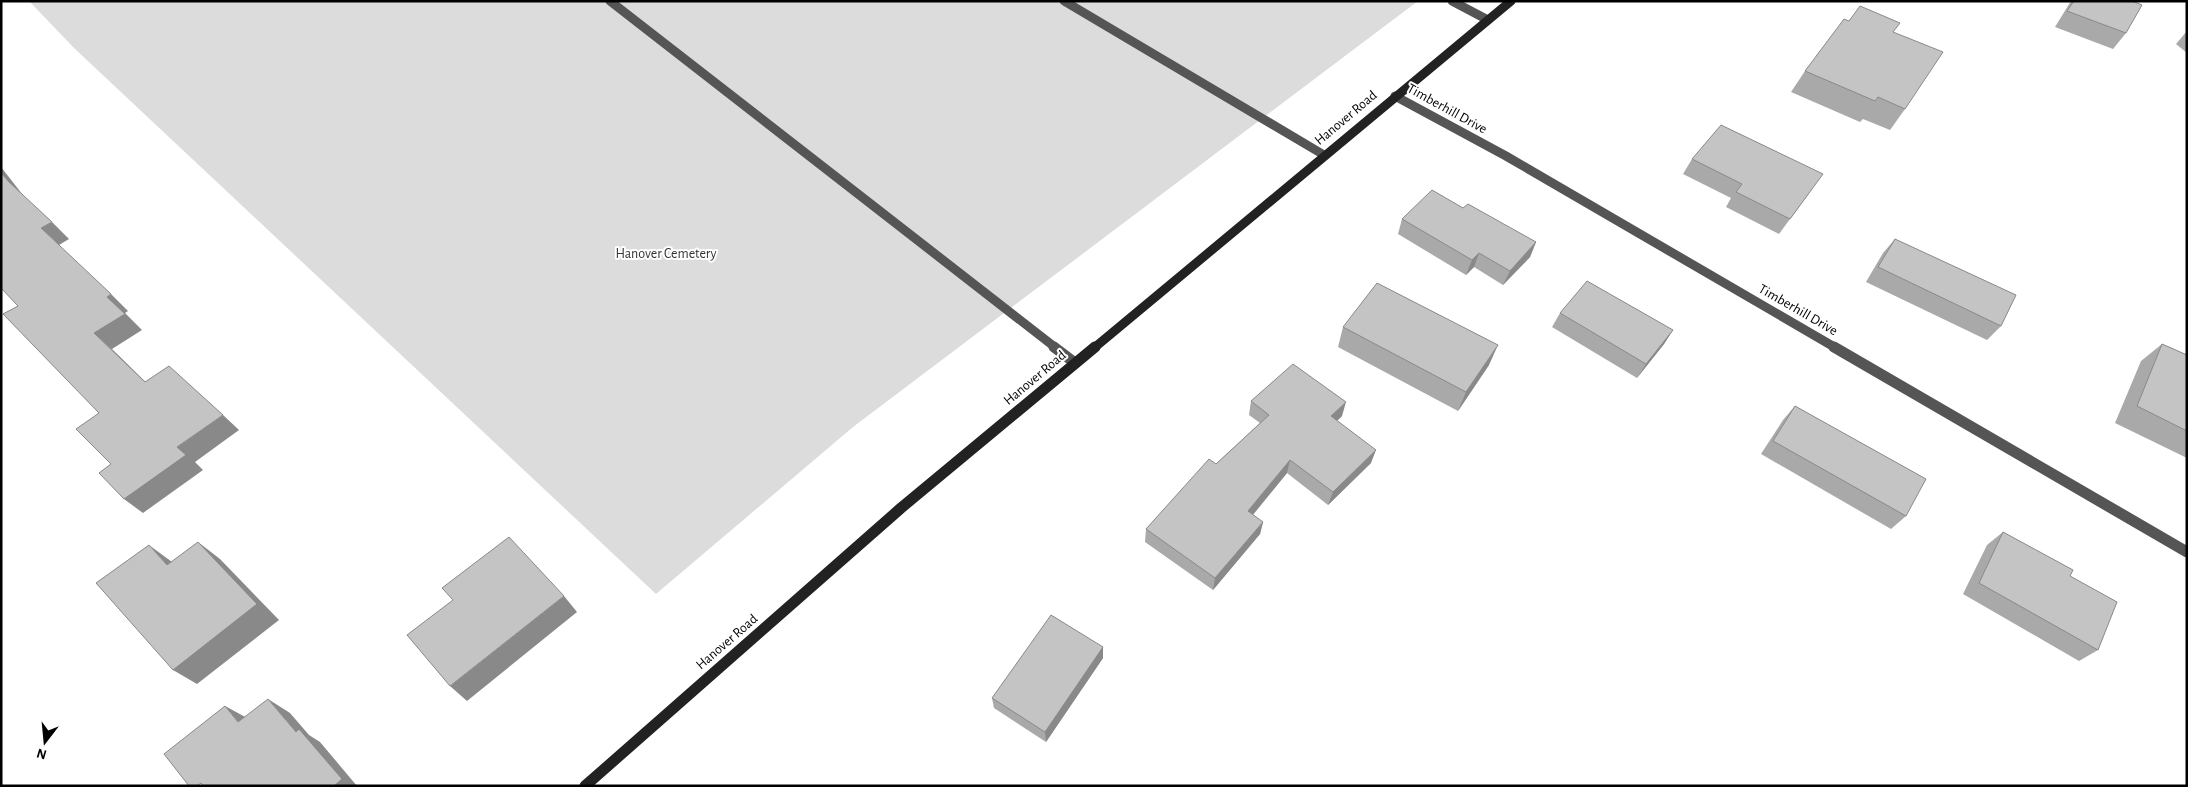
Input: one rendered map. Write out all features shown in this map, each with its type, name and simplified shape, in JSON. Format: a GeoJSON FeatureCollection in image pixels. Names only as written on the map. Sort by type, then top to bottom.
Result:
{"type":"FeatureCollection","features":[{"type":"Feature","properties":{"kind":"street"},"geometry":{"type":"LineString","coordinates":[[610,1],[1075,363]]}},
{"type":"Feature","properties":{"kind":"street"},"geometry":{"type":"LineString","coordinates":[[1064,1],[1324,155]]}},
{"type":"Feature","properties":{"kind":"street"},"geometry":{"type":"LineString","coordinates":[[1452,1],[1488,20]]}},
{"type":"Feature","properties":{"kind":"street","name":"Hanover Road"},"geometry":{"type":"LineString","coordinates":[[585,786],[901,508],[1511,1]]}},
{"type":"Feature","properties":{"kind":"street","name":"Timberhill Drive"},"geometry":{"type":"LineString","coordinates":[[1395,96],[1506,156],[2187,552]]}},
{"type":"Feature","properties":{"kind":"green space","name":"Hanover Cemetery"},"geometry":{"type":"Polygon","coordinates":[[[29,1],[1418,1],[853,427],[656,594],[74,48],[29,1]]]}},
{"type":"Feature","properties":{"kind":"building"},"geometry":{"type":"Polygon","coordinates":[[[2074,1],[2132,1],[2142,5],[2126,33],[2067,11],[2074,1]]]}},
{"type":"Feature","properties":{"kind":"building"},"geometry":{"type":"Polygon","coordinates":[[[1860,6],[1900,23],[1893,32],[1943,52],[1905,109],[1878,97],[1875,101],[1805,71],[1844,19],[1849,21],[1860,6]]]}},
{"type":"Feature","properties":{"kind":"building"},"geometry":{"type":"Polygon","coordinates":[[[1721,125],[1823,174],[1790,219],[1736,192],[1742,184],[1692,159],[1721,125]]]}},
{"type":"Feature","properties":{"kind":"building"},"geometry":{"type":"Polygon","coordinates":[[[1,173],[52,222],[41,228],[111,294],[107,297],[125,314],[94,333],[145,382],[169,366],[223,415],[177,447],[186,455],[124,499],[99,473],[111,464],[76,429],[99,413],[3,314],[18,306],[1,288],[1,173]]]}},
{"type":"Feature","properties":{"kind":"building"},"geometry":{"type":"Polygon","coordinates":[[[1432,190],[1463,208],[1468,204],[1536,242],[1510,271],[1479,253],[1472,260],[1402,219],[1432,190]]]}},
{"type":"Feature","properties":{"kind":"building"},"geometry":{"type":"Polygon","coordinates":[[[1895,239],[2016,295],[2001,326],[1878,267],[1895,239]]]}},
{"type":"Feature","properties":{"kind":"building"},"geometry":{"type":"Polygon","coordinates":[[[1587,281],[1673,330],[1646,364],[1560,313],[1587,281]]]}},
{"type":"Feature","properties":{"kind":"building"},"geometry":{"type":"Polygon","coordinates":[[[1377,283],[1498,345],[1466,392],[1343,327],[1377,283]]]}},
{"type":"Feature","properties":{"kind":"building"},"geometry":{"type":"Polygon","coordinates":[[[2162,344],[2187,355],[2187,431],[2137,406],[2162,344]]]}},
{"type":"Feature","properties":{"kind":"building"},"geometry":{"type":"Polygon","coordinates":[[[1293,364],[1346,402],[1331,416],[1376,450],[1333,492],[1290,460],[1248,511],[1263,522],[1215,578],[1146,529],[1209,459],[1216,464],[1269,415],[1251,401],[1293,364]]]}},
{"type":"Feature","properties":{"kind":"building"},"geometry":{"type":"Polygon","coordinates":[[[1795,406],[1926,479],[1906,516],[1773,441],[1795,406]]]}},
{"type":"Feature","properties":{"kind":"building"},"geometry":{"type":"Polygon","coordinates":[[[2003,532],[2073,570],[2070,576],[2117,602],[2098,650],[1979,583],[2003,532]]]}},
{"type":"Feature","properties":{"kind":"building"},"geometry":{"type":"Polygon","coordinates":[[[509,537],[564,596],[450,686],[407,635],[453,600],[442,588],[509,537]]]}},
{"type":"Feature","properties":{"kind":"building"},"geometry":{"type":"Polygon","coordinates":[[[198,542],[257,604],[173,670],[96,583],[149,545],[167,565],[198,542]]]}},
{"type":"Feature","properties":{"kind":"building"},"geometry":{"type":"Polygon","coordinates":[[[1051,615],[1103,647],[1045,732],[992,698],[1051,615]]]}},
{"type":"Feature","properties":{"kind":"building"},"geometry":{"type":"Polygon","coordinates":[[[268,699],[296,732],[299,729],[342,779],[334,786],[203,786],[201,783],[197,786],[189,786],[164,754],[225,706],[238,722],[268,699]]]}}]}
